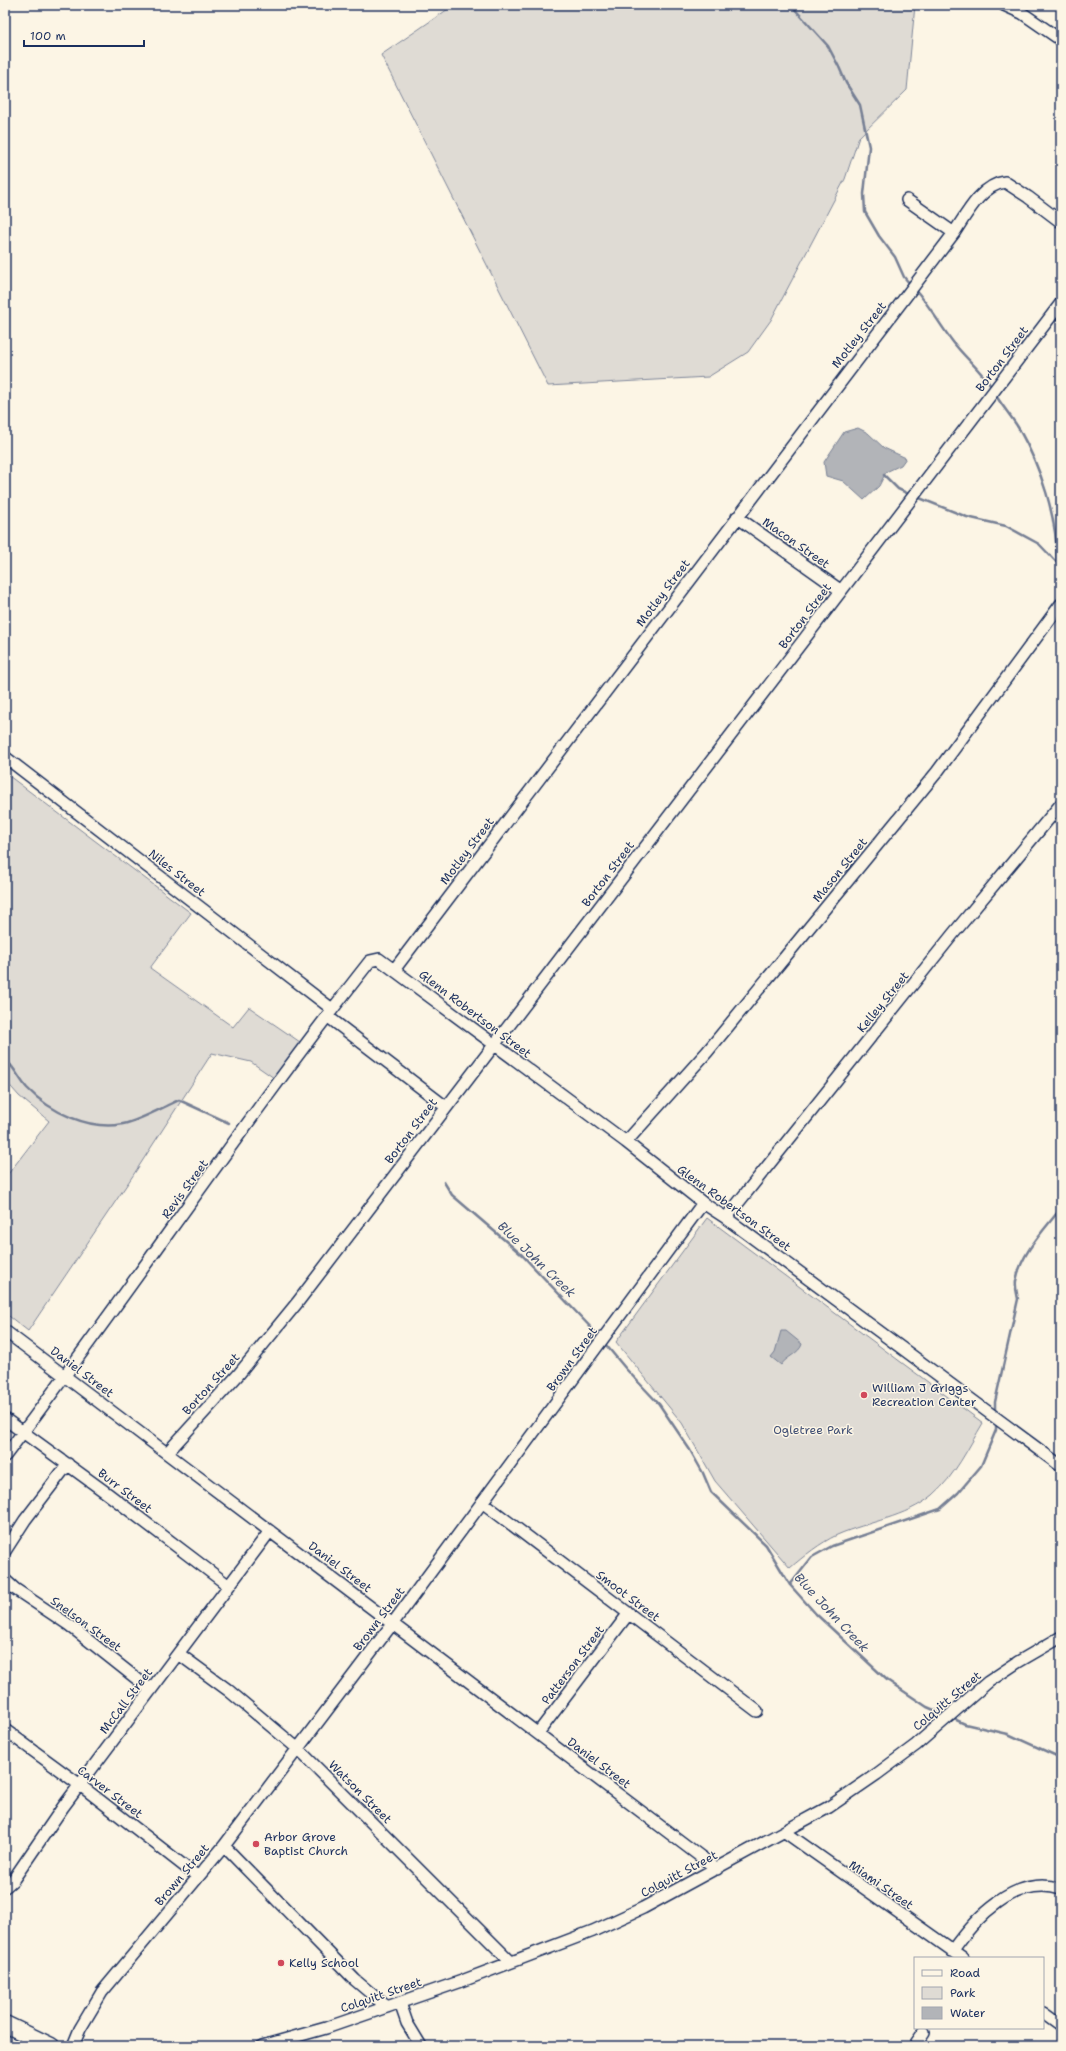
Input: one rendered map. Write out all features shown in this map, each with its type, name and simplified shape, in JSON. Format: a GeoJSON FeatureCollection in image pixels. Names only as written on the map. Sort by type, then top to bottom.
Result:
{"type":"FeatureCollection","features":[{"type":"Feature","properties":{"kind":"highway"},"geometry":{"type":"LineString","coordinates":[[5,2024],[51,2046]]}},
{"type":"Feature","properties":{"kind":"street"},"geometry":{"type":"LineString","coordinates":[[1004,5],[1022,13],[1061,40]]}},
{"type":"Feature","properties":{"kind":"street","name":"Motley Street"},"geometry":{"type":"LineString","coordinates":[[394,970],[736,517],[954,233],[974,204],[996,183],[1005,182],[1061,222]]}},
{"type":"Feature","properties":{"kind":"street"},"geometry":{"type":"LineString","coordinates":[[907,200],[954,233]]}},
{"type":"Feature","properties":{"kind":"street","name":"Borton Street"},"geometry":{"type":"LineString","coordinates":[[167,1453],[238,1375],[292,1308],[1061,303]]}},
{"type":"Feature","properties":{"kind":"street","name":"Macon Street"},"geometry":{"type":"LineString","coordinates":[[736,517],[840,590]]}},
{"type":"Feature","properties":{"kind":"street","name":"Mason Street"},"geometry":{"type":"LineString","coordinates":[[626,1142],[707,1052],[937,772],[1061,604]]}},
{"type":"Feature","properties":{"kind":"street","name":"Niles Street"},"geometry":{"type":"LineString","coordinates":[[5,757],[446,1106]]}},
{"type":"Feature","properties":{"kind":"street","name":"Kelley Street"},"geometry":{"type":"LineString","coordinates":[[726,1218],[948,940],[1061,804]]}},
{"type":"Feature","properties":{"kind":"street","name":"Revis Street"},"geometry":{"type":"LineString","coordinates":[[5,1456],[66,1376],[330,1013],[370,961],[379,959],[394,970]]}},
{"type":"Feature","properties":{"kind":"street","name":"Glenn Robertson Street"},"geometry":{"type":"LineString","coordinates":[[394,970],[626,1142],[703,1203],[726,1218],[1061,1466]]}},
{"type":"Feature","properties":{"kind":"street","name":"Brown Street"},"geometry":{"type":"LineString","coordinates":[[73,2046],[80,2029],[102,1992],[197,1876],[224,1846],[393,1623],[703,1203]]}},
{"type":"Feature","properties":{"kind":"street","name":"Daniel Street"},"geometry":{"type":"LineString","coordinates":[[5,1331],[717,1868]]}},
{"type":"Feature","properties":{"kind":"street","name":"Burr Street"},"geometry":{"type":"LineString","coordinates":[[5,1419],[68,1464],[229,1586]]}},
{"type":"Feature","properties":{"kind":"street"},"geometry":{"type":"LineString","coordinates":[[5,1551],[25,1520],[68,1464]]}},
{"type":"Feature","properties":{"kind":"street","name":"Smoot Street"},"geometry":{"type":"LineString","coordinates":[[482,1502],[757,1711]]}},
{"type":"Feature","properties":{"kind":"street","name":"McCall Street"},"geometry":{"type":"LineString","coordinates":[[5,1887],[12,1880],[80,1785],[270,1531]]}},
{"type":"Feature","properties":{"kind":"street","name":"Snelson Street"},"geometry":{"type":"LineString","coordinates":[[5,1580],[15,1589],[69,1625],[151,1690]]}},
{"type":"Feature","properties":{"kind":"street","name":"Patterson Street"},"geometry":{"type":"LineString","coordinates":[[538,1733],[629,1613]]}},
{"type":"Feature","properties":{"kind":"street","name":"Colquitt Street"},"geometry":{"type":"LineString","coordinates":[[262,2046],[326,2028],[400,2003],[593,1931],[643,1908],[829,1807],[916,1745],[988,1682],[1061,1636]]}},
{"type":"Feature","properties":{"kind":"street","name":"Watson Street"},"geometry":{"type":"LineString","coordinates":[[179,1654],[228,1690],[297,1748],[511,1962]]}},
{"type":"Feature","properties":{"kind":"street","name":"Carver Street"},"geometry":{"type":"LineString","coordinates":[[5,1730],[80,1785],[197,1876]]}},
{"type":"Feature","properties":{"kind":"street","name":"Miami Street"},"geometry":{"type":"LineString","coordinates":[[785,1832],[961,1957]]}},
{"type":"Feature","properties":{"kind":"street"},"geometry":{"type":"LineString","coordinates":[[224,1846],[355,1980],[387,2007]]}},
{"type":"Feature","properties":{"kind":"street"},"geometry":{"type":"LineString","coordinates":[[952,1951],[963,1934],[1002,1898],[1041,1886],[1061,1889]]}},
{"type":"Feature","properties":{"kind":"street"},"geometry":{"type":"LineString","coordinates":[[400,2003],[407,2024],[421,2046]]}},
{"type":"Feature","properties":{"kind":"street"},"geometry":{"type":"LineString","coordinates":[[1044,2014],[1061,2026]]}},
{"type":"Feature","properties":{"kind":"street"},"geometry":{"type":"LineString","coordinates":[[914,2046],[924,2032]]}},
{"type":"Feature","properties":{"kind":"green space"},"geometry":{"type":"Polygon","coordinates":[[[454,5],[915,5],[907,90],[859,137],[845,179],[771,320],[748,352],[708,377],[548,386],[381,55],[454,5]]]}},
{"type":"Feature","properties":{"kind":"green space"},"geometry":{"type":"Polygon","coordinates":[[[5,773],[191,913],[150,968],[233,1027],[249,1007],[300,1042],[274,1078],[251,1062],[212,1053],[132,1177],[28,1331],[5,1313],[5,1178],[49,1121],[19,1096],[5,1080],[5,773]]]}},
{"type":"Feature","properties":{"kind":"green space","name":"Ogletree Park"},"geometry":{"type":"Polygon","coordinates":[[[707,1218],[983,1423],[955,1470],[933,1495],[911,1509],[849,1530],[831,1538],[812,1550],[790,1568],[715,1481],[682,1423],[616,1342],[707,1218]]]}},
{"type":"Feature","properties":{"kind":"water"},"geometry":{"type":"Polygon","coordinates":[[[858,428],[868,433],[884,448],[906,458],[901,465],[886,472],[879,486],[864,500],[843,481],[826,476],[824,462],[844,432],[858,428]]]}},
{"type":"Feature","properties":{"kind":"water"},"geometry":{"type":"Polygon","coordinates":[[[781,1331],[786,1331],[802,1344],[799,1350],[781,1365],[771,1357],[775,1352],[781,1331]]]}},
{"type":"Feature","properties":{"kind":"waterway"},"geometry":{"type":"LineString","coordinates":[[791,5],[828,46],[846,83],[860,105],[869,147],[864,194],[865,212],[879,236],[895,257],[904,277],[910,284]]}},
{"type":"Feature","properties":{"kind":"waterway"},"geometry":{"type":"LineString","coordinates":[[915,289],[953,342],[992,388]]}},
{"type":"Feature","properties":{"kind":"waterway"},"geometry":{"type":"LineString","coordinates":[[995,394],[1019,429],[1041,476],[1051,510],[1057,561]]}},
{"type":"Feature","properties":{"kind":"waterway"},"geometry":{"type":"LineString","coordinates":[[884,475],[898,489],[911,495]]}},
{"type":"Feature","properties":{"kind":"waterway"},"geometry":{"type":"LineString","coordinates":[[917,497],[967,517],[1006,526],[1039,544],[1061,567]]}},
{"type":"Feature","properties":{"kind":"waterway","name":"Blue John Creek"},"geometry":{"type":"LineString","coordinates":[[5,1059],[12,1066],[27,1088],[36,1097],[59,1112],[84,1122],[97,1125],[123,1124],[179,1100],[229,1123]]}},
{"type":"Feature","properties":{"kind":"waterway","name":"Blue John Creek"},"geometry":{"type":"LineString","coordinates":[[444,1182],[452,1195],[522,1255],[598,1335]]}},
{"type":"Feature","properties":{"kind":"waterway"},"geometry":{"type":"LineString","coordinates":[[995,1413],[995,1402],[1018,1299],[1016,1283],[1019,1271],[1028,1251],[1061,1208]]}},
{"type":"Feature","properties":{"kind":"waterway","name":"Blue John Creek"},"geometry":{"type":"LineString","coordinates":[[606,1345],[659,1404],[690,1450],[703,1473],[711,1492],[766,1545],[790,1585],[816,1614],[887,1680],[927,1707],[946,1715]]}},
{"type":"Feature","properties":{"kind":"waterway"},"geometry":{"type":"LineString","coordinates":[[790,1585],[812,1557],[832,1546],[940,1509],[958,1493],[981,1466],[996,1430],[996,1422]]}},
{"type":"Feature","properties":{"kind":"waterway","name":"Blue John Creek"},"geometry":{"type":"LineString","coordinates":[[952,1718],[965,1724],[1008,1734],[1061,1758]]}},
{"type":"Feature","properties":{"kind":"place","name":"William J Griggs Recreation Center"},"geometry":{"type":"Point","coordinates":[864,1395]}},
{"type":"Feature","properties":{"kind":"place","name":"Arbor Grove Baptist Church"},"geometry":{"type":"Point","coordinates":[256,1844]}},
{"type":"Feature","properties":{"kind":"place","name":"Kelly School"},"geometry":{"type":"Point","coordinates":[281,1963]}}]}
